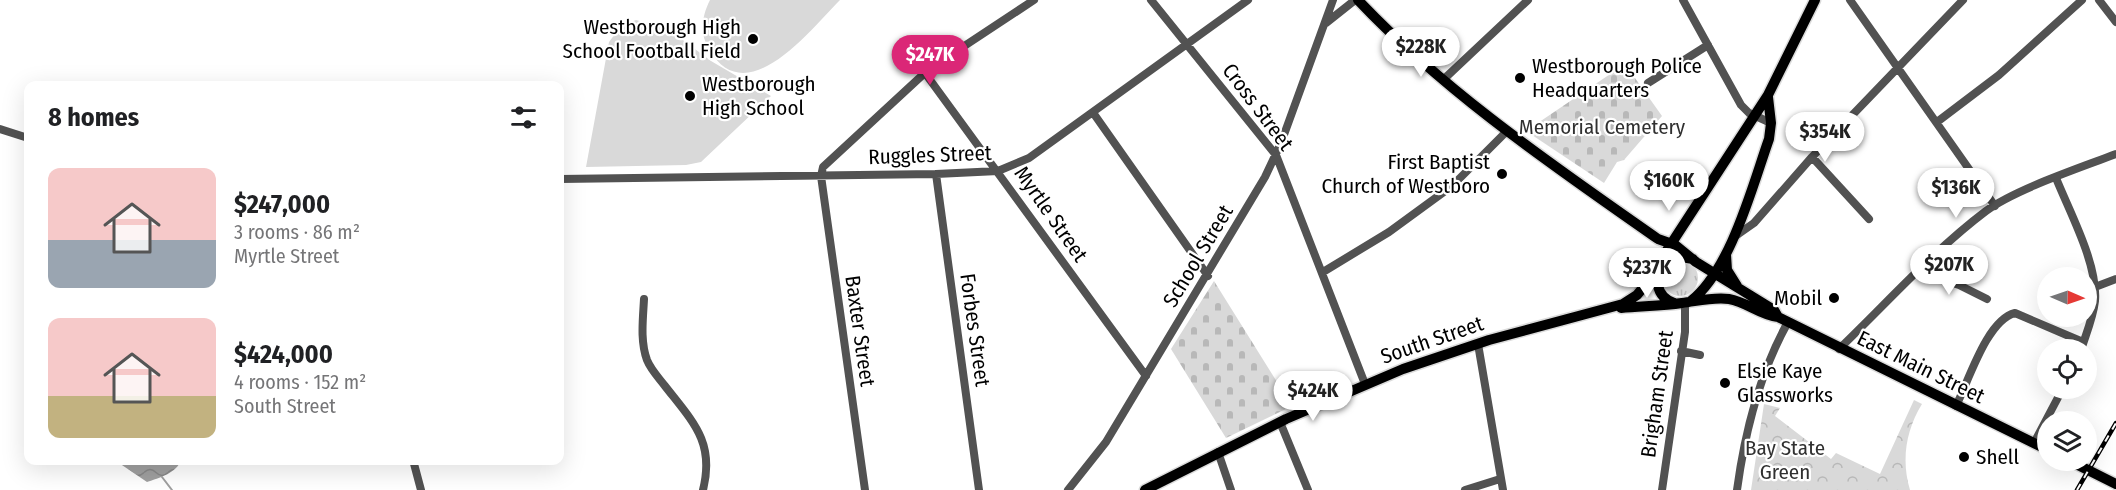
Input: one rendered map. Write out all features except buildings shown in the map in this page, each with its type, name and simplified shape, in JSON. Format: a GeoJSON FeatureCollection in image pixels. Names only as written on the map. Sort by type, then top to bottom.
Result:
{"type":"FeatureCollection","features":[{"type":"Feature","properties":{"kind":"main road","name":"East Main Street"},"geometry":{"type":"LineString","coordinates":[[1356,0],[1444,79],[1507,131],[1666,243],[1675,244],[1689,254],[1694,261],[1774,310],[1778,316],[1788,322],[2037,444]]}},
{"type":"Feature","properties":{"kind":"main road","name":"South Street"},"geometry":{"type":"LineString","coordinates":[[1609,310],[1637,295],[1658,268],[1666,243],[1711,183],[1768,95],[1815,0]]}},
{"type":"Feature","properties":{"kind":"main road"},"geometry":{"type":"LineString","coordinates":[[1702,287],[1704,274],[1694,261],[1676,256],[1658,268],[1657,284],[1661,294],[1683,302],[1702,287],[1713,273],[1734,237],[1769,139],[1771,123],[1768,95]]}},
{"type":"Feature","properties":{"kind":"main road"},"geometry":{"type":"LineString","coordinates":[[1726,252],[1727,270],[1737,286]]}},
{"type":"Feature","properties":{"kind":"main road","name":"East Main Street"},"geometry":{"type":"LineString","coordinates":[[1722,298],[1744,303],[1769,316],[1778,316]]}},
{"type":"Feature","properties":{"kind":"main road","name":"South Street"},"geometry":{"type":"LineString","coordinates":[[1145,490],[1280,422],[1365,384],[1478,344],[1609,310],[1722,298]]}},
{"type":"Feature","properties":{"kind":"main road"},"geometry":{"type":"LineString","coordinates":[[2090,471],[2116,484]]}},
{"type":"Feature","properties":{"kind":"street"},"geometry":{"type":"LineString","coordinates":[[821,176],[823,167],[925,73],[1034,0]]}},
{"type":"Feature","properties":{"kind":"street","name":"Cross Street"},"geometry":{"type":"LineString","coordinates":[[1150,0],[1276,154],[1365,384]]}},
{"type":"Feature","properties":{"kind":"street","name":"Ruggles Street"},"geometry":{"type":"LineString","coordinates":[[564,179],[936,174],[998,171],[1029,158],[1094,114],[1248,0]]}},
{"type":"Feature","properties":{"kind":"street","name":"School Street"},"geometry":{"type":"LineString","coordinates":[[1068,490],[1106,442],[1208,276],[1265,177],[1276,154],[1334,0]]}},
{"type":"Feature","properties":{"kind":"street"},"geometry":{"type":"LineString","coordinates":[[1326,23],[1356,0]]}},
{"type":"Feature","properties":{"kind":"street"},"geometry":{"type":"LineString","coordinates":[[1444,79],[1528,0]]}},
{"type":"Feature","properties":{"kind":"street"},"geometry":{"type":"LineString","coordinates":[[1683,0],[1741,105],[1755,116],[1771,123]]}},
{"type":"Feature","properties":{"kind":"street"},"geometry":{"type":"LineString","coordinates":[[1850,0],[1995,206]]}},
{"type":"Feature","properties":{"kind":"street"},"geometry":{"type":"LineString","coordinates":[[1734,237],[1754,224],[1812,157],[1963,0]]}},
{"type":"Feature","properties":{"kind":"street"},"geometry":{"type":"LineString","coordinates":[[1937,122],[1998,75],[2082,0]]}},
{"type":"Feature","properties":{"kind":"street"},"geometry":{"type":"LineString","coordinates":[[2099,0],[2116,22]]}},
{"type":"Feature","properties":{"kind":"street"},"geometry":{"type":"LineString","coordinates":[[1648,83],[1708,45]]}},
{"type":"Feature","properties":{"kind":"street","name":"Myrtle Street"},"geometry":{"type":"LineString","coordinates":[[925,73],[1146,376]]}},
{"type":"Feature","properties":{"kind":"street"},"geometry":{"type":"LineString","coordinates":[[1094,114],[1208,276]]}},
{"type":"Feature","properties":{"kind":"street"},"geometry":{"type":"LineString","coordinates":[[0,129],[24,137]]}},
{"type":"Feature","properties":{"kind":"street"},"geometry":{"type":"LineString","coordinates":[[1323,272],[1389,232],[1452,186],[1507,131]]}},
{"type":"Feature","properties":{"kind":"street"},"geometry":{"type":"LineString","coordinates":[[1839,349],[1918,272],[1995,206],[2116,154]]}},
{"type":"Feature","properties":{"kind":"street"},"geometry":{"type":"LineString","coordinates":[[1812,157],[1869,219]]}},
{"type":"Feature","properties":{"kind":"street","name":"Forbes Street"},"geometry":{"type":"LineString","coordinates":[[936,174],[979,490]]}},
{"type":"Feature","properties":{"kind":"street","name":"Baxter Street"},"geometry":{"type":"LineString","coordinates":[[821,176],[865,490]]}},
{"type":"Feature","properties":{"kind":"street"},"geometry":{"type":"LineString","coordinates":[[2056,178],[2091,267]]}},
{"type":"Feature","properties":{"kind":"street"},"geometry":{"type":"LineString","coordinates":[[1918,272],[1959,285],[1988,299]]}},
{"type":"Feature","properties":{"kind":"street"},"geometry":{"type":"LineString","coordinates":[[2097,287],[2116,279]]}},
{"type":"Feature","properties":{"kind":"street"},"geometry":{"type":"LineString","coordinates":[[644,299],[643,333],[647,359],[702,437],[707,465],[703,490]]}},
{"type":"Feature","properties":{"kind":"street","name":"Brigham Street"},"geometry":{"type":"LineString","coordinates":[[1662,490],[1686,314],[1683,302]]}},
{"type":"Feature","properties":{"kind":"street"},"geometry":{"type":"LineString","coordinates":[[1956,406],[1992,332],[2005,315],[2015,313],[2068,339]]}},
{"type":"Feature","properties":{"kind":"street"},"geometry":{"type":"LineString","coordinates":[[1737,490],[1744,447],[1757,396],[1769,360],[1788,322]]}},
{"type":"Feature","properties":{"kind":"street"},"geometry":{"type":"LineString","coordinates":[[1478,344],[1503,490]]}},
{"type":"Feature","properties":{"kind":"street"},"geometry":{"type":"LineString","coordinates":[[1681,351],[1700,355]]}},
{"type":"Feature","properties":{"kind":"street"},"geometry":{"type":"LineString","coordinates":[[2034,443],[2057,399]]}},
{"type":"Feature","properties":{"kind":"street"},"geometry":{"type":"LineString","coordinates":[[1280,422],[1308,490]]}},
{"type":"Feature","properties":{"kind":"street"},"geometry":{"type":"LineString","coordinates":[[1218,452],[1231,490]]}},
{"type":"Feature","properties":{"kind":"street"},"geometry":{"type":"LineString","coordinates":[[414,465],[421,490]]}},
{"type":"Feature","properties":{"kind":"street"},"geometry":{"type":"LineString","coordinates":[[1465,490],[1500,479]]}},
{"type":"Feature","properties":{"kind":"green space","name":"Westborough High School Football Field"},"geometry":{"type":"Polygon","coordinates":[[[710,0],[840,0],[778,60],[759,70],[741,73],[724,67],[706,43],[703,24],[710,0]]]}},
{"type":"Feature","properties":{"kind":"green space"},"geometry":{"type":"Polygon","coordinates":[[[636,20],[668,29],[711,61],[771,96],[701,162],[686,165],[586,167],[609,42],[621,26],[636,20]]]}},
{"type":"Feature","properties":{"kind":"green space","name":"Memorial Cemetery"},"geometry":{"type":"Polygon","coordinates":[[[1625,64],[1662,116],[1624,160],[1617,162],[1604,183],[1526,131],[1625,64]]]}},
{"type":"Feature","properties":{"kind":"green space"},"geometry":{"type":"Polygon","coordinates":[[[1680,260],[1693,265],[1698,278],[1693,291],[1680,296],[1667,291],[1662,278],[1667,265],[1680,260]]]}},
{"type":"Feature","properties":{"kind":"green space"},"geometry":{"type":"Polygon","coordinates":[[[1214,281],[1292,406],[1226,438],[1171,349],[1214,281]]]}},
{"type":"Feature","properties":{"kind":"green space","name":"Bay State Green"},"geometry":{"type":"Polygon","coordinates":[[[1914,400],[1922,404],[1912,424],[1907,445],[1906,468],[1910,490],[1751,490],[1764,404],[1780,408],[1775,416],[1831,459],[1836,453],[1880,474],[1914,400]]]}},
{"type":"Feature","properties":{"kind":"water"},"geometry":{"type":"Polygon","coordinates":[[[122,465],[179,465],[172,472],[147,482],[122,465]]]}},
{"type":"Feature","properties":{"kind":"waterway"},"geometry":{"type":"LineString","coordinates":[[162,477],[172,490]]}},
{"type":"Feature","properties":{"kind":"railway"},"geometry":{"type":"LineString","coordinates":[[2077,490],[2116,423]]}},
{"type":"Feature","properties":{"kind":"place","name":"Westborough High School Football Field"},"geometry":{"type":"Point","coordinates":[753,39]}},
{"type":"Feature","properties":{"kind":"place","name":"Westborough Police Headquarters"},"geometry":{"type":"Point","coordinates":[1520,78]}},
{"type":"Feature","properties":{"kind":"place","name":"Westborough High School"},"geometry":{"type":"Point","coordinates":[690,96]}},
{"type":"Feature","properties":{"kind":"place","name":"First Baptist Church of Westboro"},"geometry":{"type":"Point","coordinates":[1502,174]}},
{"type":"Feature","properties":{"kind":"place","name":"Mobil"},"geometry":{"type":"Point","coordinates":[1834,298]}},
{"type":"Feature","properties":{"kind":"place","name":"Elsie Kaye Glassworks"},"geometry":{"type":"Point","coordinates":[1725,383]}},
{"type":"Feature","properties":{"kind":"place","name":"Shell"},"geometry":{"type":"Point","coordinates":[1964,457]}}]}
